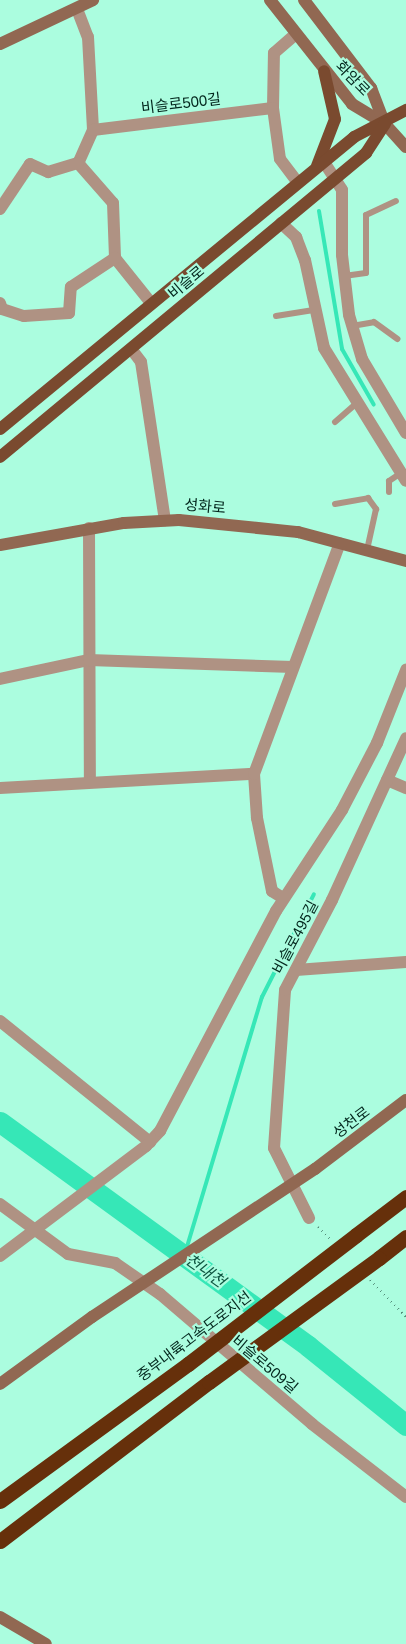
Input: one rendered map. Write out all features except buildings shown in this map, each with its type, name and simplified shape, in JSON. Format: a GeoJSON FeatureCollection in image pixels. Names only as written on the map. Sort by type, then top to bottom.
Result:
{"type":"FeatureCollection","features":[{"type":"Feature","properties":{"kind":"highway","name":"중부내륙고속도로지선"},"geometry":{"type":"LineString","coordinates":[[0,1501],[188,1364],[406,1197]]}},
{"type":"Feature","properties":{"kind":"highway"},"geometry":{"type":"LineString","coordinates":[[0,1541],[209,1382],[406,1237]]}},
{"type":"Feature","properties":{"kind":"main road"},"geometry":{"type":"LineString","coordinates":[[0,44],[93,0]]}},
{"type":"Feature","properties":{"kind":"main road","name":"화암로"},"geometry":{"type":"LineString","coordinates":[[270,0],[324,71],[352,104],[385,124]]}},
{"type":"Feature","properties":{"kind":"main road","name":"화암로"},"geometry":{"type":"LineString","coordinates":[[304,0],[371,88],[385,124]]}},
{"type":"Feature","properties":{"kind":"main road"},"geometry":{"type":"LineString","coordinates":[[321,165],[335,118],[324,71]]}},
{"type":"Feature","properties":{"kind":"main road","name":"비슬로"},"geometry":{"type":"LineString","coordinates":[[0,428],[354,137],[385,124],[406,110]]}},
{"type":"Feature","properties":{"kind":"main road"},"geometry":{"type":"LineString","coordinates":[[385,124],[406,147]]}},
{"type":"Feature","properties":{"kind":"main road","name":"비슬로"},"geometry":{"type":"LineString","coordinates":[[0,457],[132,350],[366,153],[385,124]]}},
{"type":"Feature","properties":{"kind":"main road","name":"성화로"},"geometry":{"type":"LineString","coordinates":[[0,545],[89,528],[166,520],[272,528],[340,542],[406,561]]}},
{"type":"Feature","properties":{"kind":"main road","name":"성천로"},"geometry":{"type":"LineString","coordinates":[[0,1384],[92,1318],[315,1169],[406,1100]]}},
{"type":"Feature","properties":{"kind":"main road"},"geometry":{"type":"LineString","coordinates":[[0,1617],[46,1644]]}},
{"type":"Feature","properties":{"kind":"street"},"geometry":{"type":"LineString","coordinates":[[77,9],[88,37],[92,130],[78,163]]}},
{"type":"Feature","properties":{"kind":"street"},"geometry":{"type":"LineString","coordinates":[[295,34],[274,53],[273,108],[280,159],[298,183]]}},
{"type":"Feature","properties":{"kind":"street","name":"비슬로500길"},"geometry":{"type":"LineString","coordinates":[[92,130],[273,108]]}},
{"type":"Feature","properties":{"kind":"street"},"geometry":{"type":"LineString","coordinates":[[0,209],[30,164],[48,172],[78,163]]}},
{"type":"Feature","properties":{"kind":"street"},"geometry":{"type":"LineString","coordinates":[[78,163],[112,203],[115,258],[151,303]]}},
{"type":"Feature","properties":{"kind":"street"},"geometry":{"type":"LineString","coordinates":[[321,165],[336,178],[342,190],[344,276],[352,326],[362,359],[406,432]]}},
{"type":"Feature","properties":{"kind":"street"},"geometry":{"type":"LineString","coordinates":[[281,223],[296,237],[305,260],[314,310],[324,348],[356,404],[404,477]]}},
{"type":"Feature","properties":{"kind":"street"},"geometry":{"type":"LineString","coordinates":[[0,303],[2,309],[24,316],[69,313],[71,287],[115,258]]}},
{"type":"Feature","properties":{"kind":"street"},"geometry":{"type":"LineString","coordinates":[[132,350],[141,362],[166,520]]}},
{"type":"Feature","properties":{"kind":"street"},"geometry":{"type":"LineString","coordinates":[[89,528],[90,782]]}},
{"type":"Feature","properties":{"kind":"street"},"geometry":{"type":"LineString","coordinates":[[284,898],[272,891],[257,818],[254,774],[340,542]]}},
{"type":"Feature","properties":{"kind":"street"},"geometry":{"type":"LineString","coordinates":[[0,679],[89,660],[294,667]]}},
{"type":"Feature","properties":{"kind":"street"},"geometry":{"type":"LineString","coordinates":[[0,1256],[148,1144],[168,1118],[193,1061],[284,898],[342,810],[376,743],[406,670]]}},
{"type":"Feature","properties":{"kind":"street","name":"비슬로495길"},"geometry":{"type":"LineString","coordinates":[[309,1218],[274,1148],[285,990],[388,780],[406,738]]}},
{"type":"Feature","properties":{"kind":"street"},"geometry":{"type":"LineString","coordinates":[[0,788],[254,774]]}},
{"type":"Feature","properties":{"kind":"street"},"geometry":{"type":"LineString","coordinates":[[388,780],[406,788]]}},
{"type":"Feature","properties":{"kind":"street"},"geometry":{"type":"LineString","coordinates":[[296,970],[406,962]]}},
{"type":"Feature","properties":{"kind":"street"},"geometry":{"type":"LineString","coordinates":[[0,1021],[148,1144]]}},
{"type":"Feature","properties":{"kind":"street","name":"비슬로509길"},"geometry":{"type":"LineString","coordinates":[[0,1204],[38,1228],[68,1254],[115,1263],[160,1294],[312,1424],[406,1497]]}},
{"type":"Feature","properties":{"kind":"lane"},"geometry":{"type":"LineString","coordinates":[[344,276],[366,273],[366,215],[396,201]]}},
{"type":"Feature","properties":{"kind":"lane"},"geometry":{"type":"LineString","coordinates":[[276,316],[314,310]]}},
{"type":"Feature","properties":{"kind":"lane"},"geometry":{"type":"LineString","coordinates":[[352,326],[374,322],[397,339]]}},
{"type":"Feature","properties":{"kind":"lane"},"geometry":{"type":"LineString","coordinates":[[336,422],[356,404]]}},
{"type":"Feature","properties":{"kind":"lane"},"geometry":{"type":"LineString","coordinates":[[389,492],[390,480],[404,477]]}},
{"type":"Feature","properties":{"kind":"lane"},"geometry":{"type":"LineString","coordinates":[[335,504],[368,498],[372,503],[374,526],[367,550]]}},
{"type":"Feature","properties":{"kind":"waterway"},"geometry":{"type":"LineString","coordinates":[[319,211],[342,349],[374,405]]}},
{"type":"Feature","properties":{"kind":"waterway"},"geometry":{"type":"LineString","coordinates":[[186,1250],[262,997],[314,894]]}},
{"type":"Feature","properties":{"kind":"waterway","name":"천내천"},"geometry":{"type":"LineString","coordinates":[[0,1122],[308,1346],[406,1425]]}}]}
